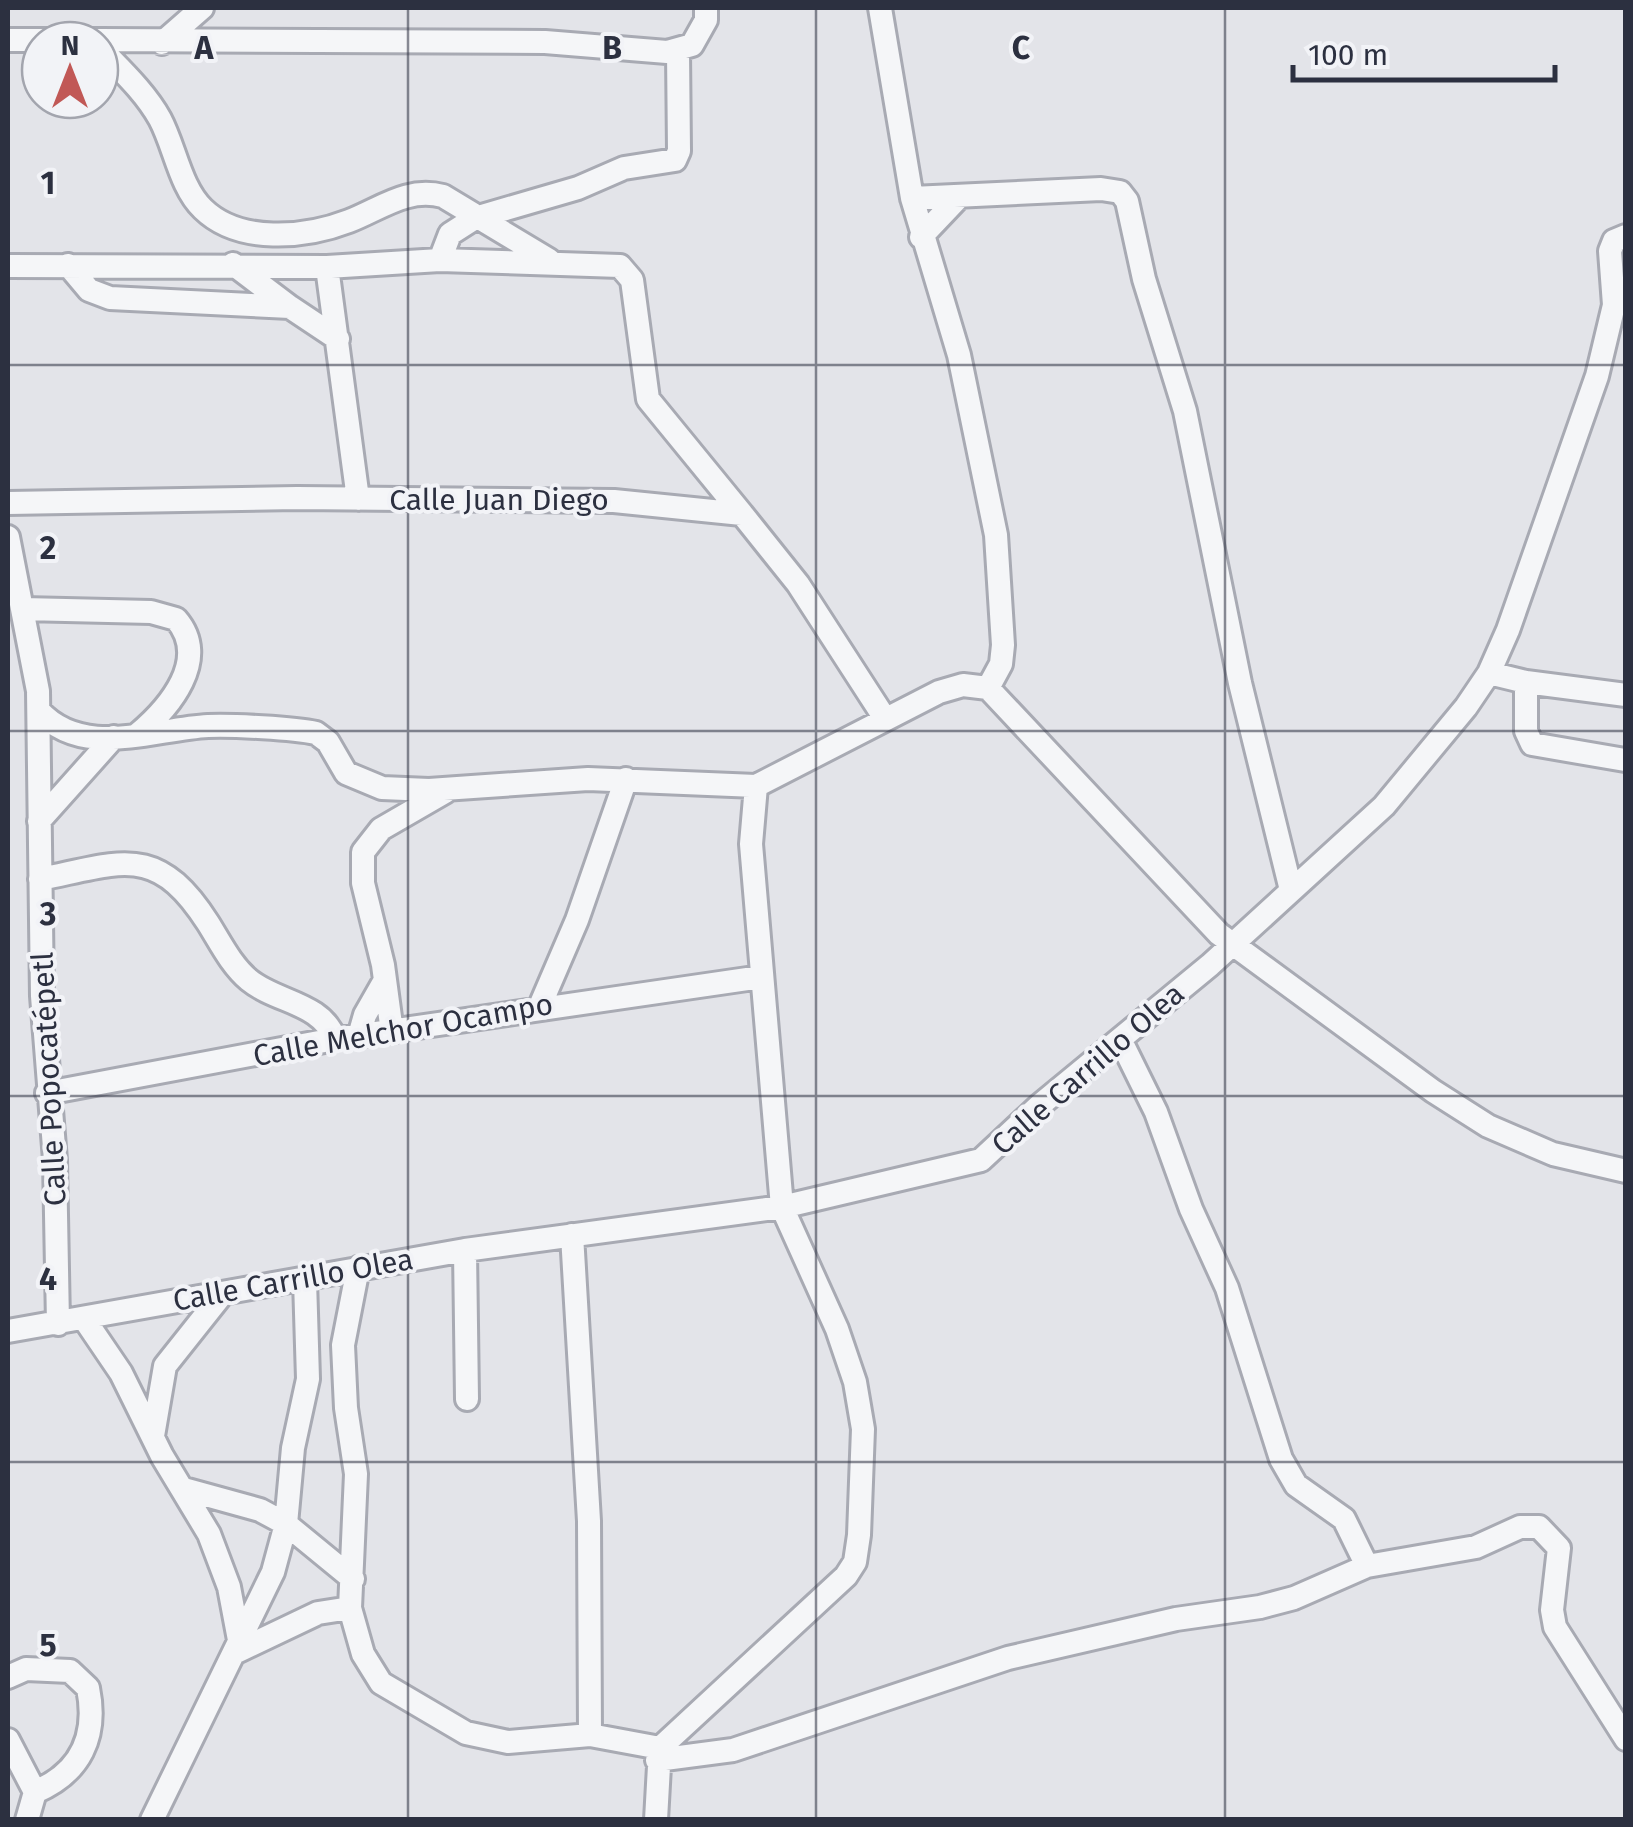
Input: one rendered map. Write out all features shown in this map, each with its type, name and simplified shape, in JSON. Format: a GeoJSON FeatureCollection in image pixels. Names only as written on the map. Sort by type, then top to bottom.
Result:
{"type":"FeatureCollection","features":[{"type":"Feature","properties":{"kind":"street"},"geometry":{"type":"LineString","coordinates":[[162,44],[202,8]]}},
{"type":"Feature","properties":{"kind":"street"},"geometry":{"type":"LineString","coordinates":[[120,41],[545,42],[678,52],[698,37],[706,8]]}},
{"type":"Feature","properties":{"kind":"street"},"geometry":{"type":"LineString","coordinates":[[880,8],[912,198],[959,355],[1000,564],[1003,645],[1001,664],[988,688]]}},
{"type":"Feature","properties":{"kind":"street"},"geometry":{"type":"LineString","coordinates":[[440,260],[450,234],[475,218],[578,188],[624,168],[675,160],[679,151],[678,52]]}},
{"type":"Feature","properties":{"kind":"street"},"geometry":{"type":"LineString","coordinates":[[120,72],[159,118],[198,206],[218,222],[277,235],[314,232],[348,222],[402,196],[428,192],[443,196],[551,261]]}},
{"type":"Feature","properties":{"kind":"street"},"geometry":{"type":"LineString","coordinates":[[912,198],[1101,188],[1120,192],[1127,201],[1144,279],[1185,411],[1244,702],[1291,890]]}},
{"type":"Feature","properties":{"kind":"street"},"geometry":{"type":"LineString","coordinates":[[921,236],[958,198]]}},
{"type":"Feature","properties":{"kind":"street","name":"Calle Carrillo Olea"},"geometry":{"type":"LineString","coordinates":[[8,1331],[465,1250],[782,1207],[981,1160],[1040,1105],[1122,1041],[1410,778],[1489,673],[1534,560],[1597,376],[1614,304],[1618,244]]}},
{"type":"Feature","properties":{"kind":"street"},"geometry":{"type":"LineString","coordinates":[[8,266],[327,267],[440,260],[620,266],[630,273],[648,399],[820,615],[884,717]]}},
{"type":"Feature","properties":{"kind":"street"},"geometry":{"type":"LineString","coordinates":[[233,264],[338,338]]}},
{"type":"Feature","properties":{"kind":"street"},"geometry":{"type":"LineString","coordinates":[[68,265],[89,290],[110,298],[290,306]]}},
{"type":"Feature","properties":{"kind":"street"},"geometry":{"type":"LineString","coordinates":[[327,267],[358,499]]}},
{"type":"Feature","properties":{"kind":"street","name":"Calle Juan Diego"},"geometry":{"type":"LineString","coordinates":[[8,503],[628,501],[742,514]]}},
{"type":"Feature","properties":{"kind":"street","name":"Calle Popocatépetl"},"geometry":{"type":"LineString","coordinates":[[8,537],[39,711],[40,880],[47,1093],[55,1160],[58,1324]]}},
{"type":"Feature","properties":{"kind":"street"},"geometry":{"type":"LineString","coordinates":[[23,609],[151,612],[176,618],[186,633],[187,674],[173,697],[126,736],[39,821]]}},
{"type":"Feature","properties":{"kind":"street"},"geometry":{"type":"LineString","coordinates":[[1489,673],[1526,682],[1626,694]]}},
{"type":"Feature","properties":{"kind":"street"},"geometry":{"type":"LineString","coordinates":[[1526,682],[1526,731],[1532,744],[1625,760]]}},
{"type":"Feature","properties":{"kind":"street"},"geometry":{"type":"LineString","coordinates":[[39,711],[54,727],[72,735],[126,736],[205,726],[307,731],[328,742],[346,773],[366,783],[403,790],[547,779],[756,786],[884,717],[950,688],[988,688],[1184,902],[1232,941],[1433,1091],[1488,1126],[1554,1154],[1626,1171]]}},
{"type":"Feature","properties":{"kind":"street"},"geometry":{"type":"LineString","coordinates":[[540,1006],[577,920],[626,779]]}},
{"type":"Feature","properties":{"kind":"street"},"geometry":{"type":"LineString","coordinates":[[656,1820],[659,1754],[824,1598],[856,1562],[863,1429],[856,1382],[782,1207],[752,844],[756,786]]}},
{"type":"Feature","properties":{"kind":"street"},"geometry":{"type":"LineString","coordinates":[[392,1032],[363,882],[363,852],[382,829],[451,788]]}},
{"type":"Feature","properties":{"kind":"street"},"geometry":{"type":"LineString","coordinates":[[40,880],[119,862],[152,867],[196,908],[249,980],[314,1012],[330,1026],[335,1039]]}},
{"type":"Feature","properties":{"kind":"street","name":"Calle Melchor Ocampo"},"geometry":{"type":"LineString","coordinates":[[47,1093],[335,1039],[540,1006],[761,977]]}},
{"type":"Feature","properties":{"kind":"street"},"geometry":{"type":"LineString","coordinates":[[359,1036],[365,1015],[385,980]]}},
{"type":"Feature","properties":{"kind":"street"},"geometry":{"type":"LineString","coordinates":[[1122,1041],[1156,1112],[1191,1208],[1227,1288],[1281,1458],[1296,1485],[1344,1519],[1367,1566]]}},
{"type":"Feature","properties":{"kind":"street"},"geometry":{"type":"LineString","coordinates":[[572,1235],[588,1521],[590,1735]]}},
{"type":"Feature","properties":{"kind":"street"},"geometry":{"type":"LineString","coordinates":[[465,1250],[467,1399]]}},
{"type":"Feature","properties":{"kind":"street"},"geometry":{"type":"LineString","coordinates":[[358,1268],[345,1321],[346,1408],[356,1474],[350,1608],[363,1654],[381,1683],[466,1733],[508,1742],[590,1735],[659,1754],[767,1741],[1008,1658],[1176,1619],[1294,1598],[1367,1566],[1476,1547],[1520,1526],[1546,1531],[1559,1548],[1552,1610],[1555,1627],[1626,1739]]}},
{"type":"Feature","properties":{"kind":"street"},"geometry":{"type":"LineString","coordinates":[[152,1820],[273,1572],[286,1524],[293,1448],[308,1372],[305,1280]]}},
{"type":"Feature","properties":{"kind":"street"},"geometry":{"type":"LineString","coordinates":[[152,1436],[165,1366],[223,1293]]}},
{"type":"Feature","properties":{"kind":"street"},"geometry":{"type":"LineString","coordinates":[[86,1320],[121,1373],[222,1565],[236,1647]]}},
{"type":"Feature","properties":{"kind":"street"},"geometry":{"type":"LineString","coordinates":[[308,1372],[345,1321]]}},
{"type":"Feature","properties":{"kind":"street"},"geometry":{"type":"LineString","coordinates":[[308,1372],[346,1408]]}},
{"type":"Feature","properties":{"kind":"street"},"geometry":{"type":"LineString","coordinates":[[184,1489],[260,1510],[286,1524],[353,1579]]}},
{"type":"Feature","properties":{"kind":"street"},"geometry":{"type":"LineString","coordinates":[[236,1647],[318,1613],[350,1608]]}},
{"type":"Feature","properties":{"kind":"street"},"geometry":{"type":"LineString","coordinates":[[8,1676],[26,1669],[49,1668],[80,1676],[88,1688],[91,1724],[84,1751],[72,1770],[35,1792],[27,1820]]}},
{"type":"Feature","properties":{"kind":"street"},"geometry":{"type":"LineString","coordinates":[[8,1740],[35,1792]]}}]}
